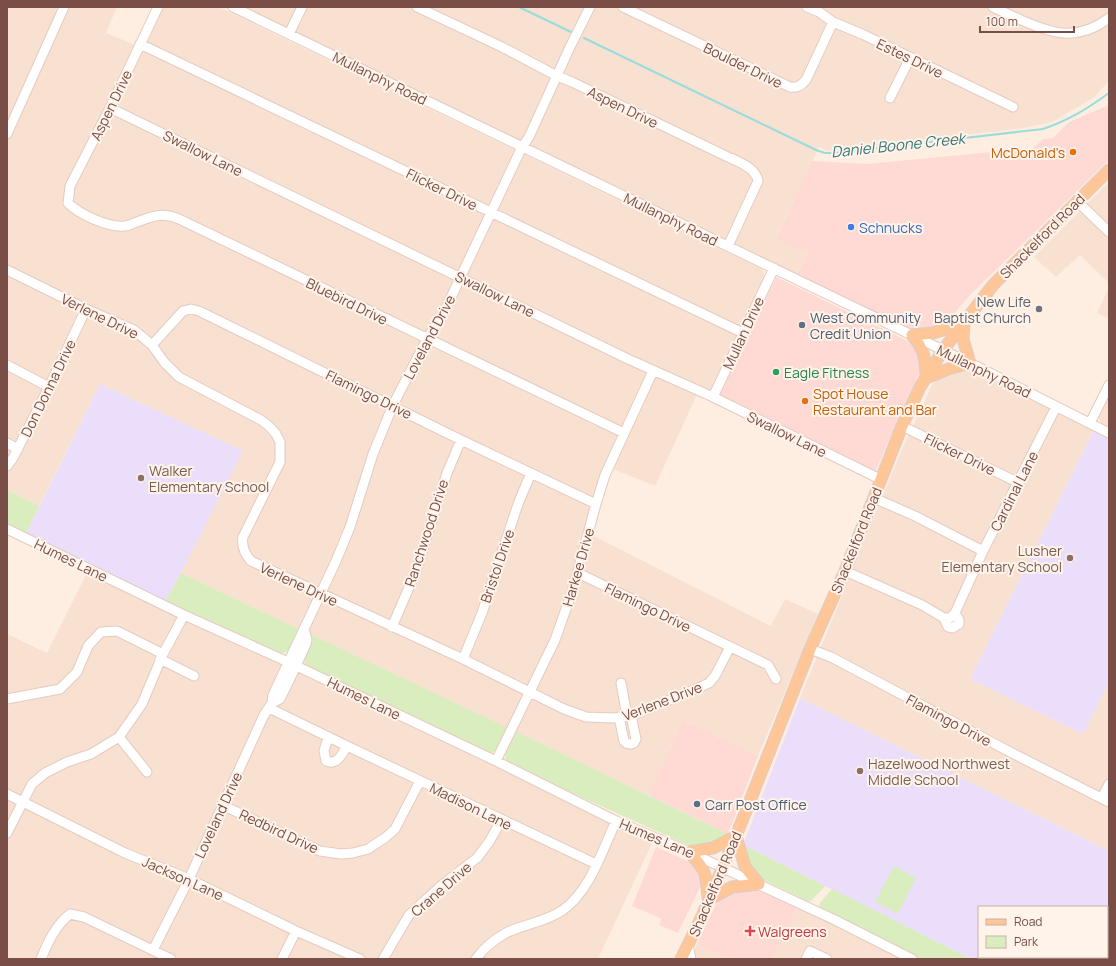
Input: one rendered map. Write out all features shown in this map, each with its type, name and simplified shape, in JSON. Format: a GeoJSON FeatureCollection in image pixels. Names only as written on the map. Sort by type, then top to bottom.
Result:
{"type":"FeatureCollection","features":[{"type":"Feature","properties":{"kind":"main road","name":"Shackelford Road"},"geometry":{"type":"LineString","coordinates":[[681,959],[736,836],[810,649],[845,570],[902,426],[926,378],[943,350],[993,285],[1109,170]]}},
{"type":"Feature","properties":{"kind":"main road"},"geometry":{"type":"LineString","coordinates":[[964,323],[963,339],[970,363],[951,368],[926,378],[924,354],[920,344],[912,335],[933,333],[964,323]]}},
{"type":"Feature","properties":{"kind":"main road"},"geometry":{"type":"LineString","coordinates":[[689,852],[713,848],[736,836],[745,867],[759,884]]}},
{"type":"Feature","properties":{"kind":"main road"},"geometry":{"type":"LineString","coordinates":[[689,852],[703,868],[708,900],[732,887],[759,884]]}},
{"type":"Feature","properties":{"kind":"street"},"geometry":{"type":"LineString","coordinates":[[7,134],[64,7]]}},
{"type":"Feature","properties":{"kind":"street","name":"Aspen Drive"},"geometry":{"type":"LineString","coordinates":[[68,203],[70,186],[110,108],[158,7]]}},
{"type":"Feature","properties":{"kind":"street","name":"Mullanphy Road"},"geometry":{"type":"LineString","coordinates":[[233,7],[970,363],[1109,433]]}},
{"type":"Feature","properties":{"kind":"street"},"geometry":{"type":"LineString","coordinates":[[289,34],[302,7]]}},
{"type":"Feature","properties":{"kind":"street","name":"Aspen Drive"},"geometry":{"type":"LineString","coordinates":[[417,7],[502,47],[556,76],[572,82],[703,145],[753,171],[757,175],[758,181],[728,246]]}},
{"type":"Feature","properties":{"kind":"street","name":"Loveland Drive"},"geometry":{"type":"LineString","coordinates":[[153,950],[189,879],[264,715],[271,705],[272,695],[292,664],[304,629],[350,527],[373,454],[393,405],[427,340],[445,310],[590,7]]}},
{"type":"Feature","properties":{"kind":"street","name":"Boulder Drive"},"geometry":{"type":"LineString","coordinates":[[623,7],[790,88],[802,86],[806,80],[833,22]]}},
{"type":"Feature","properties":{"kind":"street","name":"Estes Drive"},"geometry":{"type":"LineString","coordinates":[[807,7],[819,12],[833,22],[862,34],[1013,107]]}},
{"type":"Feature","properties":{"kind":"street"},"geometry":{"type":"LineString","coordinates":[[993,7],[1036,27],[1060,33],[1082,31],[1109,18]]}},
{"type":"Feature","properties":{"kind":"street","name":"Flicker Drive"},"geometry":{"type":"LineString","coordinates":[[140,44],[743,333]]}},
{"type":"Feature","properties":{"kind":"street"},"geometry":{"type":"LineString","coordinates":[[890,98],[910,58]]}},
{"type":"Feature","properties":{"kind":"street","name":"Swallow Lane"},"geometry":{"type":"LineString","coordinates":[[110,108],[653,371],[713,397],[880,479]]}},
{"type":"Feature","properties":{"kind":"street"},"geometry":{"type":"LineString","coordinates":[[1077,201],[1109,232]]}},
{"type":"Feature","properties":{"kind":"street","name":"Bluebird Drive"},"geometry":{"type":"LineString","coordinates":[[68,203],[82,213],[110,225],[126,226],[153,216],[171,216],[427,340],[444,346],[624,433]]}},
{"type":"Feature","properties":{"kind":"street","name":"Mullan Drive"},"geometry":{"type":"LineString","coordinates":[[713,397],[774,268]]}},
{"type":"Feature","properties":{"kind":"street","name":"Verlene Drive"},"geometry":{"type":"LineString","coordinates":[[7,270],[86,309],[134,330],[152,345],[164,362],[179,378],[261,420],[276,434],[280,442],[280,462],[243,537],[242,542],[244,552],[250,561],[463,659],[577,715],[598,718],[626,716],[696,689],[709,683],[715,676],[730,648]]}},
{"type":"Feature","properties":{"kind":"street","name":"Don Donna Drive"},"geometry":{"type":"LineString","coordinates":[[7,466],[14,458],[86,309]]}},
{"type":"Feature","properties":{"kind":"street","name":"Flamingo Drive"},"geometry":{"type":"LineString","coordinates":[[152,345],[183,311],[191,309],[200,311],[393,405],[461,440],[596,504]]}},
{"type":"Feature","properties":{"kind":"street"},"geometry":{"type":"LineString","coordinates":[[7,365],[49,387]]}},
{"type":"Feature","properties":{"kind":"street","name":"Harkee Drive"},"geometry":{"type":"LineString","coordinates":[[496,762],[552,647],[564,618],[605,475],[653,371]]}},
{"type":"Feature","properties":{"kind":"street"},"geometry":{"type":"LineString","coordinates":[[1090,423],[1109,385]]}},
{"type":"Feature","properties":{"kind":"street","name":"Cardinal Lane"},"geometry":{"type":"LineString","coordinates":[[845,570],[950,616],[1019,483],[1056,407]]}},
{"type":"Feature","properties":{"kind":"street","name":"Flicker Drive"},"geometry":{"type":"LineString","coordinates":[[902,426],[1019,483]]}},
{"type":"Feature","properties":{"kind":"street","name":"Ranchwood Drive"},"geometry":{"type":"LineString","coordinates":[[392,627],[416,570],[446,473],[461,440]]}},
{"type":"Feature","properties":{"kind":"street"},"geometry":{"type":"LineString","coordinates":[[7,443],[18,449]]}},
{"type":"Feature","properties":{"kind":"street","name":"Bristol Drive"},"geometry":{"type":"LineString","coordinates":[[463,659],[482,613],[518,504],[531,473]]}},
{"type":"Feature","properties":{"kind":"street"},"geometry":{"type":"LineString","coordinates":[[874,498],[914,516],[983,551]]}},
{"type":"Feature","properties":{"kind":"street","name":"Humes Lane"},"geometry":{"type":"LineString","coordinates":[[7,529],[184,615],[292,664],[616,821],[759,884],[912,959]]}},
{"type":"Feature","properties":{"kind":"street","name":"Flamingo Drive"},"geometry":{"type":"LineString","coordinates":[[578,573],[730,648],[768,665],[776,679]]}},
{"type":"Feature","properties":{"kind":"street"},"geometry":{"type":"LineString","coordinates":[[7,833],[32,784],[45,773],[67,762],[92,754],[119,738],[142,704],[162,657],[184,615]]}},
{"type":"Feature","properties":{"kind":"street"},"geometry":{"type":"LineString","coordinates":[[7,699],[60,689],[77,672],[88,646],[101,632],[118,631],[194,676]]}},
{"type":"Feature","properties":{"kind":"street","name":"Flamingo Drive"},"geometry":{"type":"LineString","coordinates":[[810,649],[831,657],[991,742],[1105,800]]}},
{"type":"Feature","properties":{"kind":"street"},"geometry":{"type":"LineString","coordinates":[[621,683],[626,716]]}},
{"type":"Feature","properties":{"kind":"street","name":"Madison Lane"},"geometry":{"type":"LineString","coordinates":[[271,705],[328,737],[501,821],[596,864]]}},
{"type":"Feature","properties":{"kind":"street"},"geometry":{"type":"LineString","coordinates":[[328,737],[324,751],[326,761],[334,762],[339,758],[347,746]]}},
{"type":"Feature","properties":{"kind":"street"},"geometry":{"type":"LineString","coordinates":[[119,738],[147,772]]}},
{"type":"Feature","properties":{"kind":"street","name":"Redbird Drive"},"geometry":{"type":"LineString","coordinates":[[222,805],[320,851],[341,854],[353,853],[368,849],[395,829],[420,781]]}},
{"type":"Feature","properties":{"kind":"street"},"geometry":{"type":"LineString","coordinates":[[1105,800],[1109,784]]}},
{"type":"Feature","properties":{"kind":"street","name":"Jackson Lane"},"geometry":{"type":"LineString","coordinates":[[7,794],[125,853],[189,879],[296,931],[360,959]]}},
{"type":"Feature","properties":{"kind":"street","name":"Crane Drive"},"geometry":{"type":"LineString","coordinates":[[383,959],[409,915],[442,885],[477,858],[489,842],[501,821]]}},
{"type":"Feature","properties":{"kind":"street"},"geometry":{"type":"LineString","coordinates":[[476,959],[482,951],[505,933],[562,911],[583,890],[616,821]]}},
{"type":"Feature","properties":{"kind":"street"},"geometry":{"type":"LineString","coordinates":[[41,959],[52,934],[61,921],[70,914],[84,917],[171,959]]}},
{"type":"Feature","properties":{"kind":"street"},"geometry":{"type":"LineString","coordinates":[[282,959],[296,931]]}},
{"type":"Feature","properties":{"kind":"street"},"geometry":{"type":"LineString","coordinates":[[688,945],[691,959]]}},
{"type":"Feature","properties":{"kind":"street"},"geometry":{"type":"LineString","coordinates":[[808,955],[827,959]]}},
{"type":"Feature","properties":{"kind":"shaded area"},"geometry":{"type":"Polygon","coordinates":[[[7,7],[117,7],[106,33],[143,48],[162,7],[219,7],[762,269],[764,279],[714,388],[711,390],[706,390],[700,388],[655,486],[605,466],[584,531],[771,626],[785,599],[818,614],[758,756],[683,721],[648,795],[181,573],[242,451],[100,384],[39,506],[7,490],[7,7]]]}},
{"type":"Feature","properties":{"kind":"shaded area"},"geometry":{"type":"Polygon","coordinates":[[[241,7],[1109,7],[1109,81],[1093,98],[1052,122],[1024,128],[827,151],[819,147],[776,238],[808,253],[797,275],[241,7]]]}},
{"type":"Feature","properties":{"kind":"shaded area"},"geometry":{"type":"Polygon","coordinates":[[[1109,105],[1109,160],[970,295],[940,330],[915,330],[906,327],[797,275],[808,253],[776,239],[812,161],[867,164],[1033,148],[1043,139],[1053,138],[1069,122],[1109,105]]]}},
{"type":"Feature","properties":{"kind":"shaded area"},"geometry":{"type":"Polygon","coordinates":[[[1109,182],[1109,283],[1080,255],[1056,277],[1034,257],[1109,182]]]}},
{"type":"Feature","properties":{"kind":"shaded area"},"geometry":{"type":"Polygon","coordinates":[[[776,277],[930,352],[912,388],[875,472],[719,396],[776,277]]]}},
{"type":"Feature","properties":{"kind":"shaded area"},"geometry":{"type":"Polygon","coordinates":[[[1109,287],[1109,319],[1097,313],[1109,287]]]}},
{"type":"Feature","properties":{"kind":"shaded area"},"geometry":{"type":"Polygon","coordinates":[[[964,367],[1094,430],[970,679],[1083,734],[1109,682],[1109,851],[800,698],[902,449],[932,385],[938,377],[964,367]]]}},
{"type":"Feature","properties":{"kind":"shaded area","name":"Walker Elementary School"},"geometry":{"type":"Polygon","coordinates":[[[100,384],[243,451],[181,573],[165,601],[26,533],[100,384]]]}},
{"type":"Feature","properties":{"kind":"shaded area"},"geometry":{"type":"Polygon","coordinates":[[[1109,394],[1109,427],[1101,423],[1099,414],[1109,394]]]}},
{"type":"Feature","properties":{"kind":"shaded area","name":"Lusher Elementary School"},"geometry":{"type":"Polygon","coordinates":[[[1094,430],[1109,438],[1109,682],[1083,734],[970,679],[1094,430]]]}},
{"type":"Feature","properties":{"kind":"shaded area"},"geometry":{"type":"Polygon","coordinates":[[[88,571],[653,841],[598,959],[7,959],[7,634],[47,653],[88,571]]]}},
{"type":"Feature","properties":{"kind":"shaded area","name":"Hazelwood Northwest Middle School"},"geometry":{"type":"Polygon","coordinates":[[[800,698],[1109,851],[1109,959],[971,959],[743,845],[800,698]]]}},
{"type":"Feature","properties":{"kind":"shaded area"},"geometry":{"type":"Polygon","coordinates":[[[683,721],[758,756],[728,834],[648,795],[683,721]]]}},
{"type":"Feature","properties":{"kind":"shaded area"},"geometry":{"type":"Polygon","coordinates":[[[656,847],[694,864],[701,885],[678,933],[659,925],[662,919],[632,906],[656,847]]]}},
{"type":"Feature","properties":{"kind":"shaded area"},"geometry":{"type":"Polygon","coordinates":[[[753,887],[797,907],[771,959],[731,959],[697,944],[720,896],[753,887]]]}},
{"type":"Feature","properties":{"kind":"shaded area"},"geometry":{"type":"Polygon","coordinates":[[[797,907],[902,959],[771,959],[797,907]]]}},
{"type":"Feature","properties":{"kind":"shaded area"},"geometry":{"type":"Polygon","coordinates":[[[697,944],[731,959],[690,959],[697,944]]]}},
{"type":"Feature","properties":{"kind":"green space"},"geometry":{"type":"Polygon","coordinates":[[[7,490],[39,506],[26,533],[7,524],[7,490]]]}},
{"type":"Feature","properties":{"kind":"green space"},"geometry":{"type":"Polygon","coordinates":[[[181,573],[301,630],[289,651],[277,653],[165,601],[181,573]]]}},
{"type":"Feature","properties":{"kind":"green space"},"geometry":{"type":"Polygon","coordinates":[[[310,634],[508,728],[501,744],[495,751],[488,754],[307,667],[303,655],[310,634]]]}},
{"type":"Feature","properties":{"kind":"green space"},"geometry":{"type":"Polygon","coordinates":[[[515,731],[728,834],[719,843],[692,847],[510,765],[505,757],[505,753],[515,731]]]}},
{"type":"Feature","properties":{"kind":"green space"},"geometry":{"type":"Polygon","coordinates":[[[743,845],[825,886],[809,902],[753,875],[743,845]]]}},
{"type":"Feature","properties":{"kind":"green space"},"geometry":{"type":"Polygon","coordinates":[[[894,866],[916,878],[898,914],[875,902],[894,866]]]}},
{"type":"Feature","properties":{"kind":"green space"},"geometry":{"type":"Polygon","coordinates":[[[832,889],[971,959],[919,959],[820,907],[819,904],[832,889]]]}},
{"type":"Feature","properties":{"kind":"waterway","name":"Daniel Boone Creek"},"geometry":{"type":"LineString","coordinates":[[519,7],[571,32]]}},
{"type":"Feature","properties":{"kind":"waterway","name":"Daniel Boone Creek"},"geometry":{"type":"LineString","coordinates":[[584,38],[825,153],[1043,129],[1078,114],[1109,93]]}},
{"type":"Feature","properties":{"kind":"place","name":"McDonald's"},"geometry":{"type":"Point","coordinates":[1073,152]}},
{"type":"Feature","properties":{"kind":"place","name":"Schnucks"},"geometry":{"type":"Point","coordinates":[851,227]}},
{"type":"Feature","properties":{"kind":"place","name":"New Life Baptist Church"},"geometry":{"type":"Point","coordinates":[1039,309]}},
{"type":"Feature","properties":{"kind":"place","name":"West Community Credit Union"},"geometry":{"type":"Point","coordinates":[802,325]}},
{"type":"Feature","properties":{"kind":"place","name":"Eagle Fitness"},"geometry":{"type":"Point","coordinates":[776,372]}},
{"type":"Feature","properties":{"kind":"place","name":"Spot House Restaurant and Bar"},"geometry":{"type":"Point","coordinates":[805,401]}},
{"type":"Feature","properties":{"kind":"place","name":"Walker Elementary School"},"geometry":{"type":"Point","coordinates":[141,478]}},
{"type":"Feature","properties":{"kind":"place","name":"Lusher Elementary School"},"geometry":{"type":"Point","coordinates":[1070,558]}},
{"type":"Feature","properties":{"kind":"place","name":"Hazelwood Northwest Middle School"},"geometry":{"type":"Point","coordinates":[860,771]}},
{"type":"Feature","properties":{"kind":"place","name":"Carr Post Office"},"geometry":{"type":"Point","coordinates":[697,804]}},
{"type":"Feature","properties":{"kind":"place","name":"Walgreens"},"geometry":{"type":"Point","coordinates":[750,931]}}]}
